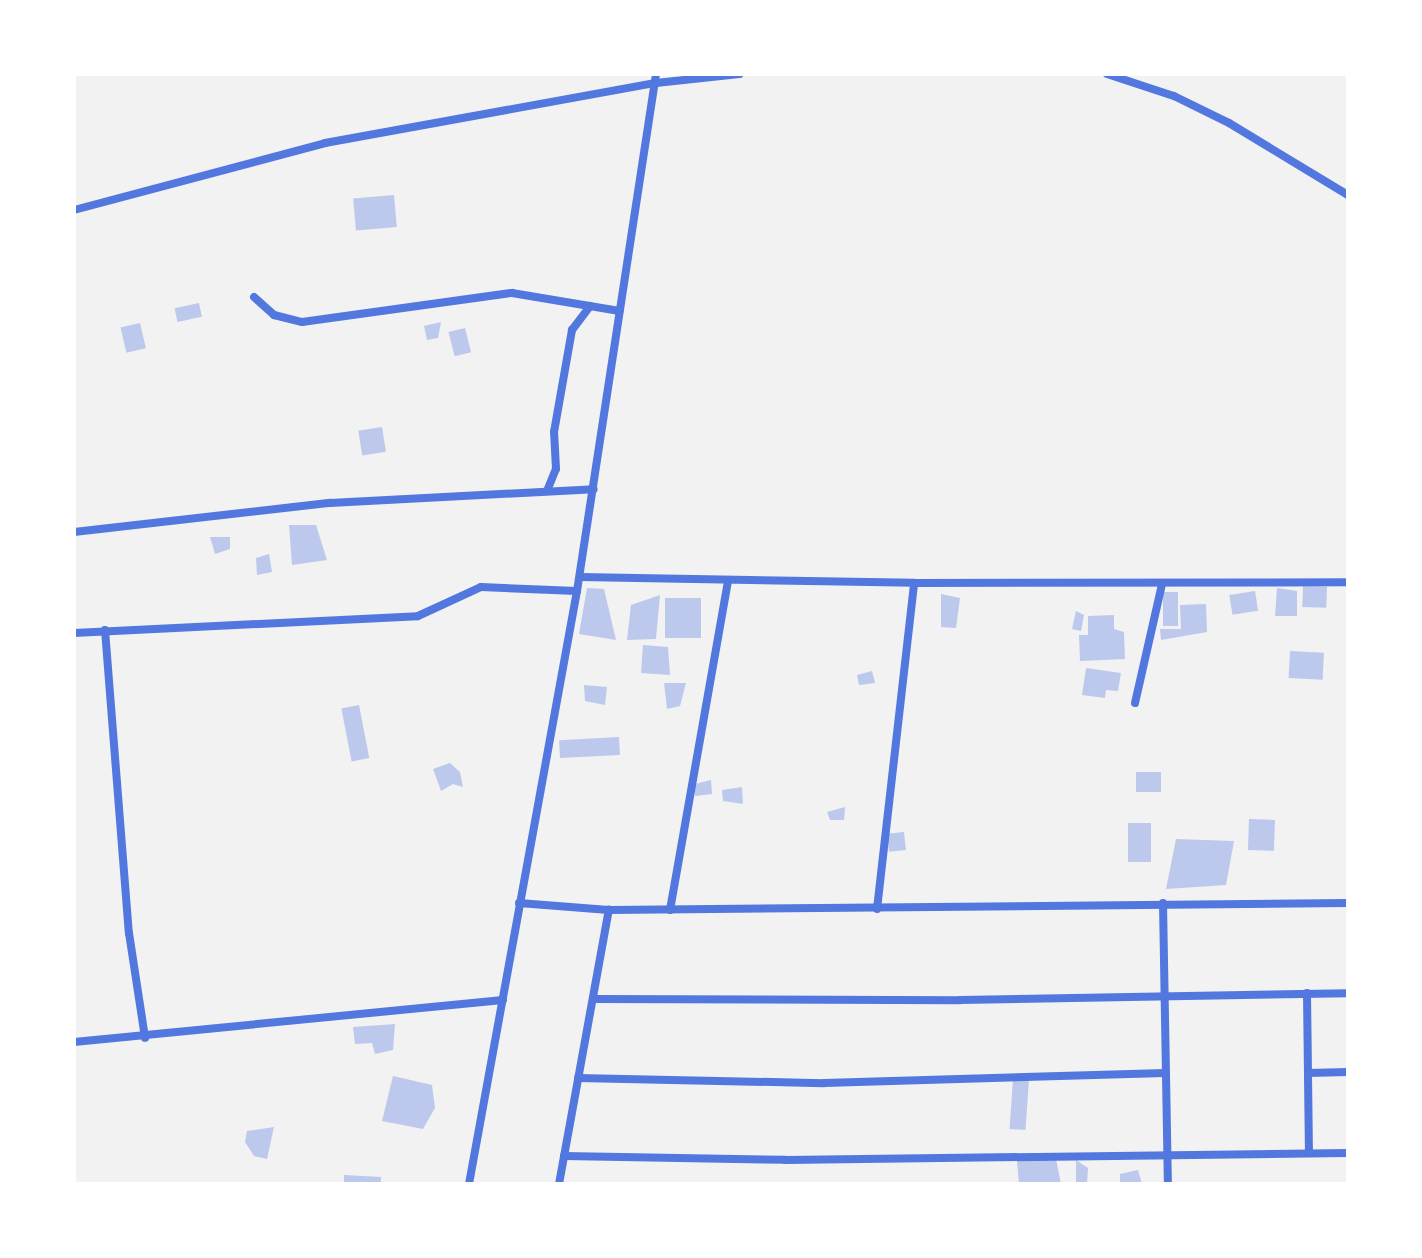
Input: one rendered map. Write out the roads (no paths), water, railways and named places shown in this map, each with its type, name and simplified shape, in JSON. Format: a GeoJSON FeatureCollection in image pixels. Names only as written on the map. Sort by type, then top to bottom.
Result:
{"type":"FeatureCollection","features":[{"type":"Feature","properties":{"kind":"street"},"geometry":{"type":"LineString","coordinates":[[74,210],[325,143],[656,79],[740,74]]}},
{"type":"Feature","properties":{"kind":"street"},"geometry":{"type":"LineString","coordinates":[[1107,74],[1174,96],[1229,123],[1348,195]]}},
{"type":"Feature","properties":{"kind":"street"},"geometry":{"type":"LineString","coordinates":[[469,1184],[580,577],[656,79]]}},
{"type":"Feature","properties":{"kind":"street"},"geometry":{"type":"LineString","coordinates":[[254,297],[274,315],[302,322],[512,293],[620,311]]}},
{"type":"Feature","properties":{"kind":"street"},"geometry":{"type":"LineString","coordinates":[[547,491],[556,469],[554,432],[572,330],[590,306]]}},
{"type":"Feature","properties":{"kind":"street"},"geometry":{"type":"LineString","coordinates":[[74,532],[330,503],[594,489]]}},
{"type":"Feature","properties":{"kind":"street"},"geometry":{"type":"LineString","coordinates":[[580,577],[914,583],[1348,582]]}},
{"type":"Feature","properties":{"kind":"street"},"geometry":{"type":"LineString","coordinates":[[670,910],[728,580]]}},
{"type":"Feature","properties":{"kind":"street"},"geometry":{"type":"LineString","coordinates":[[877,909],[914,583]]}},
{"type":"Feature","properties":{"kind":"street"},"geometry":{"type":"LineString","coordinates":[[1135,703],[1162,584]]}},
{"type":"Feature","properties":{"kind":"street"},"geometry":{"type":"LineString","coordinates":[[74,633],[418,616],[481,587],[577,591]]}},
{"type":"Feature","properties":{"kind":"street"},"geometry":{"type":"LineString","coordinates":[[105,630],[130,948],[145,1038]]}},
{"type":"Feature","properties":{"kind":"street"},"geometry":{"type":"LineString","coordinates":[[519,903],[609,910],[1348,903]]}},
{"type":"Feature","properties":{"kind":"street"},"geometry":{"type":"LineString","coordinates":[[1163,903],[1168,1184]]}},
{"type":"Feature","properties":{"kind":"street"},"geometry":{"type":"LineString","coordinates":[[559,1184],[609,910]]}},
{"type":"Feature","properties":{"kind":"street"},"geometry":{"type":"LineString","coordinates":[[1307,993],[1309,1153]]}},
{"type":"Feature","properties":{"kind":"street"},"geometry":{"type":"LineString","coordinates":[[593,999],[1348,993]]}},
{"type":"Feature","properties":{"kind":"street"},"geometry":{"type":"LineString","coordinates":[[74,1042],[145,1038],[503,1000]]}},
{"type":"Feature","properties":{"kind":"street"},"geometry":{"type":"LineString","coordinates":[[1308,1073],[1348,1072]]}},
{"type":"Feature","properties":{"kind":"street"},"geometry":{"type":"LineString","coordinates":[[578,1078],[824,1083],[1165,1073]]}},
{"type":"Feature","properties":{"kind":"street"},"geometry":{"type":"LineString","coordinates":[[564,1156],[785,1160],[1348,1153]]}}]}
